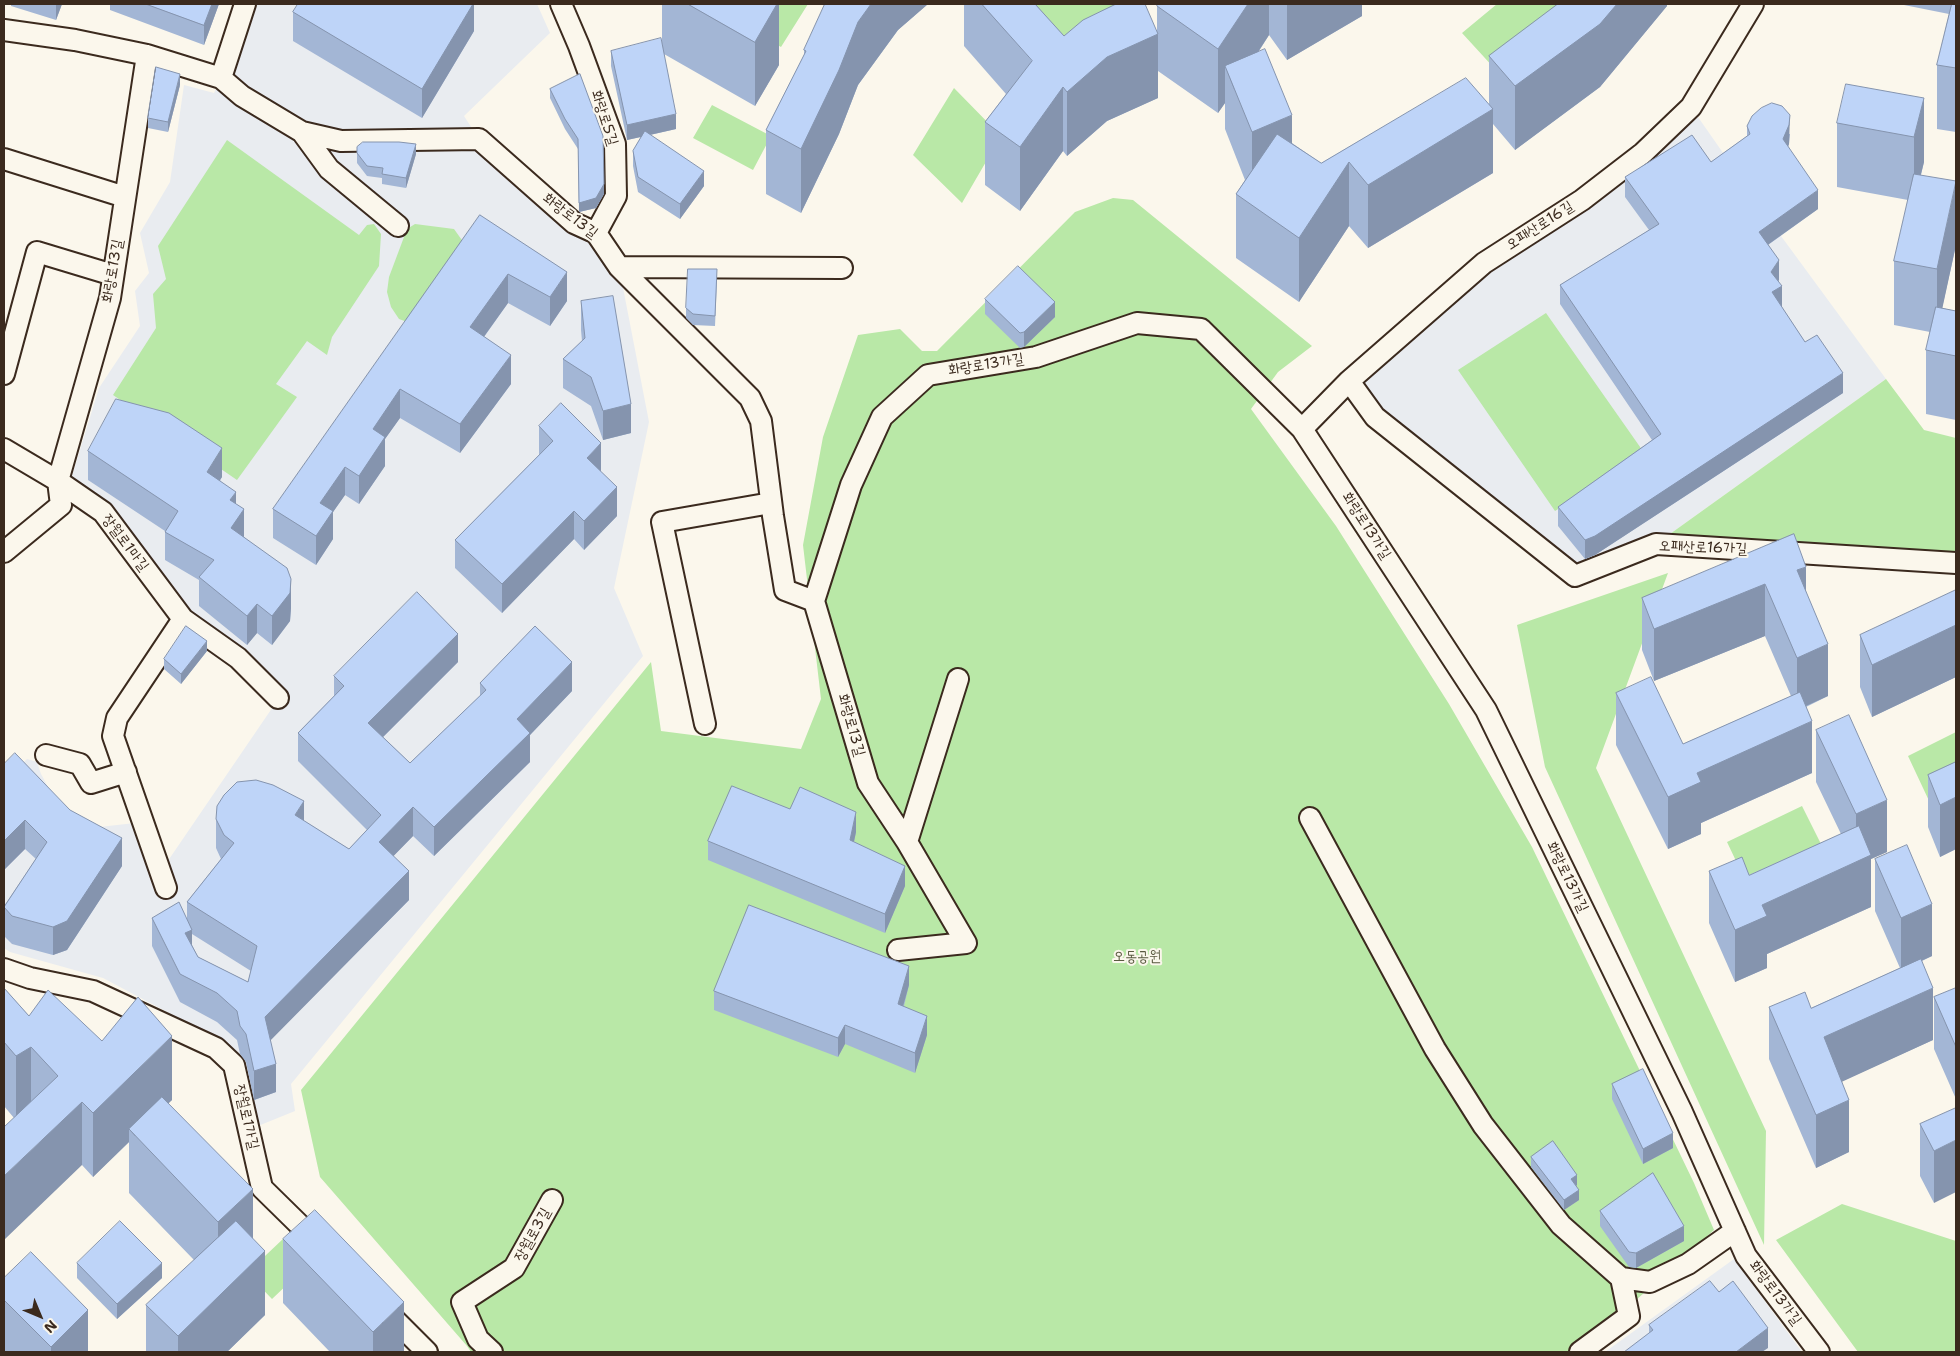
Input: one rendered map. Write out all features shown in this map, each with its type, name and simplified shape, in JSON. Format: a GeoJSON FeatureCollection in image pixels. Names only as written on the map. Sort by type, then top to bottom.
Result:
{"type":"FeatureCollection","features":[{"type":"Feature","properties":{"kind":"street"},"geometry":{"type":"LineString","coordinates":[[222,78],[246,4]]}},
{"type":"Feature","properties":{"kind":"street","name":"화랑로5길"},"geometry":{"type":"LineString","coordinates":[[561,4],[579,46],[615,144],[616,196],[596,233]]}},
{"type":"Feature","properties":{"kind":"street","name":"오패산로16길"},"geometry":{"type":"LineString","coordinates":[[1302,429],[1349,381],[1484,263],[1582,200],[1644,153],[1691,107],[1753,4]]}},
{"type":"Feature","properties":{"kind":"street","name":"화랑로13길"},"geometry":{"type":"LineString","coordinates":[[4,30],[74,40],[147,56],[222,78],[242,96],[302,132],[341,142],[479,139],[574,223],[596,233],[619,267],[750,398],[761,421],[771,503],[785,590],[814,601],[868,783],[907,842],[966,943],[898,950]]}},
{"type":"Feature","properties":{"kind":"street","name":"화랑로13길"},"geometry":{"type":"LineString","coordinates":[[58,481],[110,298],[147,56]]}},
{"type":"Feature","properties":{"kind":"street"},"geometry":{"type":"LineString","coordinates":[[302,132],[328,168],[398,226]]}},
{"type":"Feature","properties":{"kind":"street"},"geometry":{"type":"LineString","coordinates":[[328,168],[341,142]]}},
{"type":"Feature","properties":{"kind":"street"},"geometry":{"type":"LineString","coordinates":[[4,159],[125,197]]}},
{"type":"Feature","properties":{"kind":"street"},"geometry":{"type":"LineString","coordinates":[[4,374],[37,252],[113,276]]}},
{"type":"Feature","properties":{"kind":"street"},"geometry":{"type":"LineString","coordinates":[[619,267],[842,268]]}},
{"type":"Feature","properties":{"kind":"street","name":"화랑로13가길"},"geometry":{"type":"LineString","coordinates":[[814,601],[851,486],[882,417],[928,375],[1036,357],[1137,323],[1201,329],[1302,429],[1486,710],[1682,1112],[1746,1256],[1819,1352]]}},
{"type":"Feature","properties":{"kind":"street","name":"오패산로16가길"},"geometry":{"type":"LineString","coordinates":[[1349,381],[1375,417],[1575,576],[1656,544],[1956,563]]}},
{"type":"Feature","properties":{"kind":"street","name":"장월로1마길"},"geometry":{"type":"LineString","coordinates":[[4,450],[58,481],[102,512],[183,619],[238,658],[278,698]]}},
{"type":"Feature","properties":{"kind":"street"},"geometry":{"type":"LineString","coordinates":[[4,552],[61,505],[58,481]]}},
{"type":"Feature","properties":{"kind":"street"},"geometry":{"type":"LineString","coordinates":[[705,724],[662,522],[771,503]]}},
{"type":"Feature","properties":{"kind":"street"},"geometry":{"type":"LineString","coordinates":[[166,888],[113,736],[117,718],[183,619]]}},
{"type":"Feature","properties":{"kind":"street"},"geometry":{"type":"LineString","coordinates":[[907,842],[958,679]]}},
{"type":"Feature","properties":{"kind":"street"},"geometry":{"type":"LineString","coordinates":[[46,755],[80,764],[91,783],[126,772]]}},
{"type":"Feature","properties":{"kind":"street"},"geometry":{"type":"LineString","coordinates":[[1310,818],[1435,1049],[1483,1125],[1562,1225],[1621,1278],[1650,1282],[1688,1264],[1735,1231]]}},
{"type":"Feature","properties":{"kind":"street","name":"장월로1가길"},"geometry":{"type":"LineString","coordinates":[[4,969],[30,978],[93,991],[216,1048],[234,1065],[262,1188],[331,1256]]}},
{"type":"Feature","properties":{"kind":"street","name":"장월로3길"},"geometry":{"type":"LineString","coordinates":[[492,1352],[478,1339],[462,1302],[514,1268],[552,1200]]}},
{"type":"Feature","properties":{"kind":"street"},"geometry":{"type":"LineString","coordinates":[[1580,1352],[1629,1316],[1621,1278]]}},
{"type":"Feature","properties":{"kind":"street"},"geometry":{"type":"LineString","coordinates":[[372,1298],[427,1352]]}},
{"type":"Feature","properties":{"kind":"shaded area"},"geometry":{"type":"Polygon","coordinates":[[[245,4],[537,4],[550,33],[464,116],[479,139],[619,267],[649,422],[614,588],[643,656],[291,1084],[295,1111],[253,1128],[220,1040],[103,978],[10,952],[4,948],[4,782],[27,759],[37,762],[41,774],[56,801],[81,829],[144,822],[161,871],[281,695],[190,615],[109,504],[71,479],[99,388],[140,326],[135,291],[149,273],[140,233],[170,182],[184,85],[214,93],[221,78],[245,4]]]}},
{"type":"Feature","properties":{"kind":"shaded area"},"geometry":{"type":"Polygon","coordinates":[[[1691,107],[1781,236],[1886,379],[1656,544],[1575,576],[1375,417],[1349,381],[1691,107]]]}},
{"type":"Feature","properties":{"kind":"shaded area"},"geometry":{"type":"Polygon","coordinates":[[[1734,1259],[1802,1352],[1605,1352],[1734,1259]]]}},
{"type":"Feature","properties":{"kind":"green space"},"geometry":{"type":"Polygon","coordinates":[[[746,4],[808,4],[781,47],[735,21],[746,4]]]}},
{"type":"Feature","properties":{"kind":"green space"},"geometry":{"type":"Polygon","coordinates":[[[1027,4],[1116,4],[1118,7],[1046,47],[1027,4]]]}},
{"type":"Feature","properties":{"kind":"green space"},"geometry":{"type":"Polygon","coordinates":[[[1497,4],[1558,4],[1563,9],[1495,69],[1462,33],[1497,4]]]}},
{"type":"Feature","properties":{"kind":"green space"},"geometry":{"type":"Polygon","coordinates":[[[954,88],[1001,136],[962,203],[913,155],[954,88]]]}},
{"type":"Feature","properties":{"kind":"green space"},"geometry":{"type":"Polygon","coordinates":[[[712,105],[771,136],[753,170],[693,138],[712,105]]]}},
{"type":"Feature","properties":{"kind":"green space"},"geometry":{"type":"Polygon","coordinates":[[[227,140],[359,235],[367,225],[374,224],[381,234],[379,266],[332,337],[327,355],[307,341],[276,384],[297,397],[237,480],[113,395],[156,328],[153,294],[166,279],[158,246],[227,140]]]}},
{"type":"Feature","properties":{"kind":"green space","name":"오동공원"},"geometry":{"type":"Polygon","coordinates":[[[1113,198],[1133,200],[1312,346],[1278,372],[1251,409],[1336,526],[1449,704],[1532,847],[1694,1183],[1714,1230],[1635,1301],[1567,1352],[471,1352],[320,1177],[301,1090],[651,662],[661,731],[801,749],[821,699],[803,545],[823,437],[858,335],[900,329],[922,351],[937,351],[1075,212],[1113,198]]]}},
{"type":"Feature","properties":{"kind":"green space"},"geometry":{"type":"Polygon","coordinates":[[[415,224],[454,229],[464,243],[410,323],[399,319],[391,307],[387,292],[389,277],[407,229],[415,224]]]}},
{"type":"Feature","properties":{"kind":"green space"},"geometry":{"type":"Polygon","coordinates":[[[1546,313],[1645,454],[1555,511],[1458,370],[1546,313]]]}},
{"type":"Feature","properties":{"kind":"green space"},"geometry":{"type":"Polygon","coordinates":[[[1886,379],[1924,430],[1956,438],[1956,563],[1656,544],[1886,379]]]}},
{"type":"Feature","properties":{"kind":"green space"},"geometry":{"type":"Polygon","coordinates":[[[1668,573],[1596,768],[1766,1131],[1764,1245],[1545,767],[1517,625],[1668,573]]]}},
{"type":"Feature","properties":{"kind":"green space"},"geometry":{"type":"Polygon","coordinates":[[[1956,732],[1956,792],[1931,805],[1908,756],[1956,732]]]}},
{"type":"Feature","properties":{"kind":"green space"},"geometry":{"type":"Polygon","coordinates":[[[1802,806],[1831,864],[1755,901],[1727,842],[1802,806]]]}},
{"type":"Feature","properties":{"kind":"green space"},"geometry":{"type":"Polygon","coordinates":[[[1842,1204],[1956,1241],[1956,1352],[1858,1352],[1776,1240],[1842,1204]]]}},
{"type":"Feature","properties":{"kind":"green space"},"geometry":{"type":"Polygon","coordinates":[[[284,1238],[309,1264],[272,1299],[247,1273],[284,1238]]]}},
{"type":"Feature","properties":{"kind":"building"},"geometry":{"type":"Polygon","coordinates":[[[146,4],[212,4],[204,25],[146,4]]]}},
{"type":"Feature","properties":{"kind":"building"},"geometry":{"type":"Polygon","coordinates":[[[298,4],[473,4],[422,89],[293,12],[298,4]]]}},
{"type":"Feature","properties":{"kind":"building"},"geometry":{"type":"Polygon","coordinates":[[[688,4],[777,4],[755,42],[688,4]]]}},
{"type":"Feature","properties":{"kind":"building"},"geometry":{"type":"Polygon","coordinates":[[[825,4],[871,4],[858,22],[839,70],[801,149],[766,130],[806,51],[804,50],[825,4]]]}},
{"type":"Feature","properties":{"kind":"building"},"geometry":{"type":"Polygon","coordinates":[[[982,4],[1035,4],[1064,36],[1083,20],[1116,4],[1145,4],[1158,34],[1107,57],[1067,92],[1063,87],[1020,147],[985,122],[1032,61],[982,4]]]}},
{"type":"Feature","properties":{"kind":"building"},"geometry":{"type":"Polygon","coordinates":[[[1158,4],[1248,4],[1218,49],[1157,6],[1158,4]]]}},
{"type":"Feature","properties":{"kind":"building"},"geometry":{"type":"Polygon","coordinates":[[[1558,4],[1617,4],[1600,24],[1515,86],[1489,56],[1558,4]]]}},
{"type":"Feature","properties":{"kind":"building"},"geometry":{"type":"Polygon","coordinates":[[[1952,4],[1956,4],[1956,68],[1937,65],[1952,4]]]}},
{"type":"Feature","properties":{"kind":"building"},"geometry":{"type":"Polygon","coordinates":[[[661,38],[676,114],[627,125],[611,51],[661,38]]]}},
{"type":"Feature","properties":{"kind":"building"},"geometry":{"type":"Polygon","coordinates":[[[1265,49],[1292,115],[1252,132],[1225,66],[1265,49]]]}},
{"type":"Feature","properties":{"kind":"building"},"geometry":{"type":"Polygon","coordinates":[[[156,67],[180,74],[168,122],[148,118],[156,67]]]}},
{"type":"Feature","properties":{"kind":"building"},"geometry":{"type":"Polygon","coordinates":[[[580,74],[603,136],[604,184],[596,198],[579,203],[578,139],[565,119],[550,89],[580,74]]]}},
{"type":"Feature","properties":{"kind":"building"},"geometry":{"type":"Polygon","coordinates":[[[1466,78],[1493,109],[1368,185],[1349,162],[1299,238],[1236,194],[1277,134],[1321,163],[1466,78]]]}},
{"type":"Feature","properties":{"kind":"building"},"geometry":{"type":"Polygon","coordinates":[[[1846,84],[1924,98],[1914,137],[1837,123],[1846,84]]]}},
{"type":"Feature","properties":{"kind":"building"},"geometry":{"type":"Polygon","coordinates":[[[1772,103],[1782,106],[1790,115],[1789,125],[1783,139],[1818,190],[1759,232],[1779,260],[1771,272],[1782,286],[1772,292],[1805,342],[1817,335],[1843,373],[1595,536],[1585,540],[1558,507],[1661,434],[1560,285],[1659,224],[1625,177],[1692,135],[1711,162],[1750,134],[1747,126],[1752,116],[1761,108],[1772,103]]]}},
{"type":"Feature","properties":{"kind":"building"},"geometry":{"type":"Polygon","coordinates":[[[645,131],[704,171],[680,204],[638,177],[633,151],[645,131]]]}},
{"type":"Feature","properties":{"kind":"building"},"geometry":{"type":"Polygon","coordinates":[[[363,142],[416,144],[406,178],[382,174],[383,168],[367,166],[357,153],[357,147],[363,142]]]}},
{"type":"Feature","properties":{"kind":"building"},"geometry":{"type":"Polygon","coordinates":[[[1914,174],[1956,181],[1937,269],[1894,261],[1914,174]]]}},
{"type":"Feature","properties":{"kind":"building"},"geometry":{"type":"Polygon","coordinates":[[[480,215],[567,272],[550,297],[508,274],[470,327],[511,355],[460,424],[400,389],[373,429],[385,437],[359,476],[345,467],[320,503],[333,511],[316,536],[273,509],[480,215]]]}},
{"type":"Feature","properties":{"kind":"building"},"geometry":{"type":"Polygon","coordinates":[[[1018,266],[1055,302],[1024,332],[1020,333],[985,299],[1018,266]]]}},
{"type":"Feature","properties":{"kind":"building"},"geometry":{"type":"Polygon","coordinates":[[[688,269],[717,269],[715,316],[693,314],[686,308],[688,269]]]}},
{"type":"Feature","properties":{"kind":"building"},"geometry":{"type":"Polygon","coordinates":[[[613,296],[631,404],[603,411],[591,377],[563,359],[585,338],[581,301],[613,296]]]}},
{"type":"Feature","properties":{"kind":"building"},"geometry":{"type":"Polygon","coordinates":[[[1936,307],[1956,311],[1956,356],[1926,350],[1936,307]]]}},
{"type":"Feature","properties":{"kind":"building"},"geometry":{"type":"Polygon","coordinates":[[[116,399],[169,413],[222,448],[207,472],[236,492],[230,500],[244,509],[231,528],[287,568],[291,579],[290,593],[272,616],[257,604],[247,616],[199,577],[214,560],[165,532],[178,511],[88,451],[116,399]]]}},
{"type":"Feature","properties":{"kind":"building"},"geometry":{"type":"Polygon","coordinates":[[[561,403],[601,443],[587,458],[617,487],[584,521],[574,511],[502,584],[455,540],[553,441],[539,426],[561,403]]]}},
{"type":"Feature","properties":{"kind":"building"},"geometry":{"type":"Polygon","coordinates":[[[1794,534],[1806,567],[1797,570],[1828,644],[1797,658],[1765,584],[1654,629],[1642,598],[1794,534]]]}},
{"type":"Feature","properties":{"kind":"building"},"geometry":{"type":"Polygon","coordinates":[[[1956,590],[1956,625],[1872,665],[1860,635],[1956,590]]]}},
{"type":"Feature","properties":{"kind":"building"},"geometry":{"type":"Polygon","coordinates":[[[417,592],[458,634],[368,723],[410,763],[486,690],[480,683],[535,626],[572,662],[517,719],[530,733],[434,827],[413,807],[379,842],[409,871],[265,1017],[276,1064],[254,1071],[246,1034],[240,1026],[237,1011],[217,993],[180,974],[152,918],[179,902],[192,930],[185,933],[198,957],[248,982],[257,946],[187,902],[234,843],[224,835],[216,819],[217,806],[224,795],[237,782],[256,780],[273,785],[304,801],[295,815],[349,849],[381,815],[298,733],[344,686],[334,676],[417,592]]]}},
{"type":"Feature","properties":{"kind":"building"},"geometry":{"type":"Polygon","coordinates":[[[186,626],[207,641],[181,674],[164,659],[186,626]]]}},
{"type":"Feature","properties":{"kind":"building"},"geometry":{"type":"Polygon","coordinates":[[[1651,677],[1683,744],[1800,692],[1812,721],[1697,773],[1701,782],[1668,797],[1616,693],[1651,677]]]}},
{"type":"Feature","properties":{"kind":"building"},"geometry":{"type":"Polygon","coordinates":[[[1849,715],[1887,800],[1856,814],[1816,730],[1849,715]]]}},
{"type":"Feature","properties":{"kind":"building"},"geometry":{"type":"Polygon","coordinates":[[[15,753],[70,810],[122,838],[67,921],[53,927],[12,916],[4,907],[47,842],[25,820],[4,841],[4,764],[15,753]]]}},
{"type":"Feature","properties":{"kind":"building"},"geometry":{"type":"Polygon","coordinates":[[[1956,762],[1956,797],[1940,805],[1928,775],[1956,762]]]}},
{"type":"Feature","properties":{"kind":"building"},"geometry":{"type":"Polygon","coordinates":[[[732,786],[790,809],[800,787],[856,812],[850,840],[905,866],[885,914],[708,841],[732,786]]]}},
{"type":"Feature","properties":{"kind":"building"},"geometry":{"type":"Polygon","coordinates":[[[1859,826],[1871,855],[1762,905],[1767,916],[1735,930],[1709,871],[1742,857],[1749,875],[1859,826]]]}},
{"type":"Feature","properties":{"kind":"building"},"geometry":{"type":"Polygon","coordinates":[[[1907,845],[1932,904],[1901,918],[1875,859],[1907,845]]]}},
{"type":"Feature","properties":{"kind":"building"},"geometry":{"type":"Polygon","coordinates":[[[749,905],[909,966],[898,1004],[927,1016],[915,1053],[845,1025],[838,1038],[714,991],[749,905]]]}},
{"type":"Feature","properties":{"kind":"building"},"geometry":{"type":"Polygon","coordinates":[[[1921,959],[1933,988],[1824,1037],[1849,1100],[1816,1115],[1769,1007],[1805,992],[1811,1008],[1921,959]]]}},
{"type":"Feature","properties":{"kind":"building"},"geometry":{"type":"Polygon","coordinates":[[[4,988],[29,1016],[48,990],[102,1041],[138,997],[172,1036],[93,1113],[82,1102],[4,1176],[4,1127],[58,1076],[31,1047],[16,1056],[4,1042],[4,988]]]}},
{"type":"Feature","properties":{"kind":"building"},"geometry":{"type":"Polygon","coordinates":[[[1956,988],[1956,1047],[1934,997],[1956,988]]]}},
{"type":"Feature","properties":{"kind":"building"},"geometry":{"type":"Polygon","coordinates":[[[1643,1069],[1673,1133],[1643,1149],[1612,1084],[1643,1069]]]}},
{"type":"Feature","properties":{"kind":"building"},"geometry":{"type":"Polygon","coordinates":[[[162,1097],[253,1189],[218,1222],[129,1129],[162,1097]]]}},
{"type":"Feature","properties":{"kind":"building"},"geometry":{"type":"Polygon","coordinates":[[[1956,1108],[1956,1140],[1934,1151],[1920,1124],[1956,1108]]]}},
{"type":"Feature","properties":{"kind":"building"},"geometry":{"type":"Polygon","coordinates":[[[1553,1141],[1577,1175],[1571,1179],[1579,1190],[1564,1200],[1531,1157],[1553,1141]]]}},
{"type":"Feature","properties":{"kind":"building"},"geometry":{"type":"Polygon","coordinates":[[[1653,1173],[1684,1226],[1636,1253],[1629,1252],[1600,1211],[1653,1173]]]}},
{"type":"Feature","properties":{"kind":"building"},"geometry":{"type":"Polygon","coordinates":[[[315,1210],[404,1302],[373,1332],[283,1239],[315,1210]]]}},
{"type":"Feature","properties":{"kind":"building"},"geometry":{"type":"Polygon","coordinates":[[[120,1221],[162,1263],[117,1304],[77,1263],[120,1221]]]}},
{"type":"Feature","properties":{"kind":"building"},"geometry":{"type":"Polygon","coordinates":[[[236,1221],[265,1251],[178,1336],[146,1305],[236,1221]]]}},
{"type":"Feature","properties":{"kind":"building"},"geometry":{"type":"Polygon","coordinates":[[[31,1252],[88,1310],[51,1347],[4,1300],[4,1278],[31,1252]]]}},
{"type":"Feature","properties":{"kind":"building"},"geometry":{"type":"Polygon","coordinates":[[[1710,1281],[1719,1292],[1733,1281],[1768,1328],[1736,1352],[1624,1352],[1653,1330],[1649,1325],[1710,1281]]]}}]}
